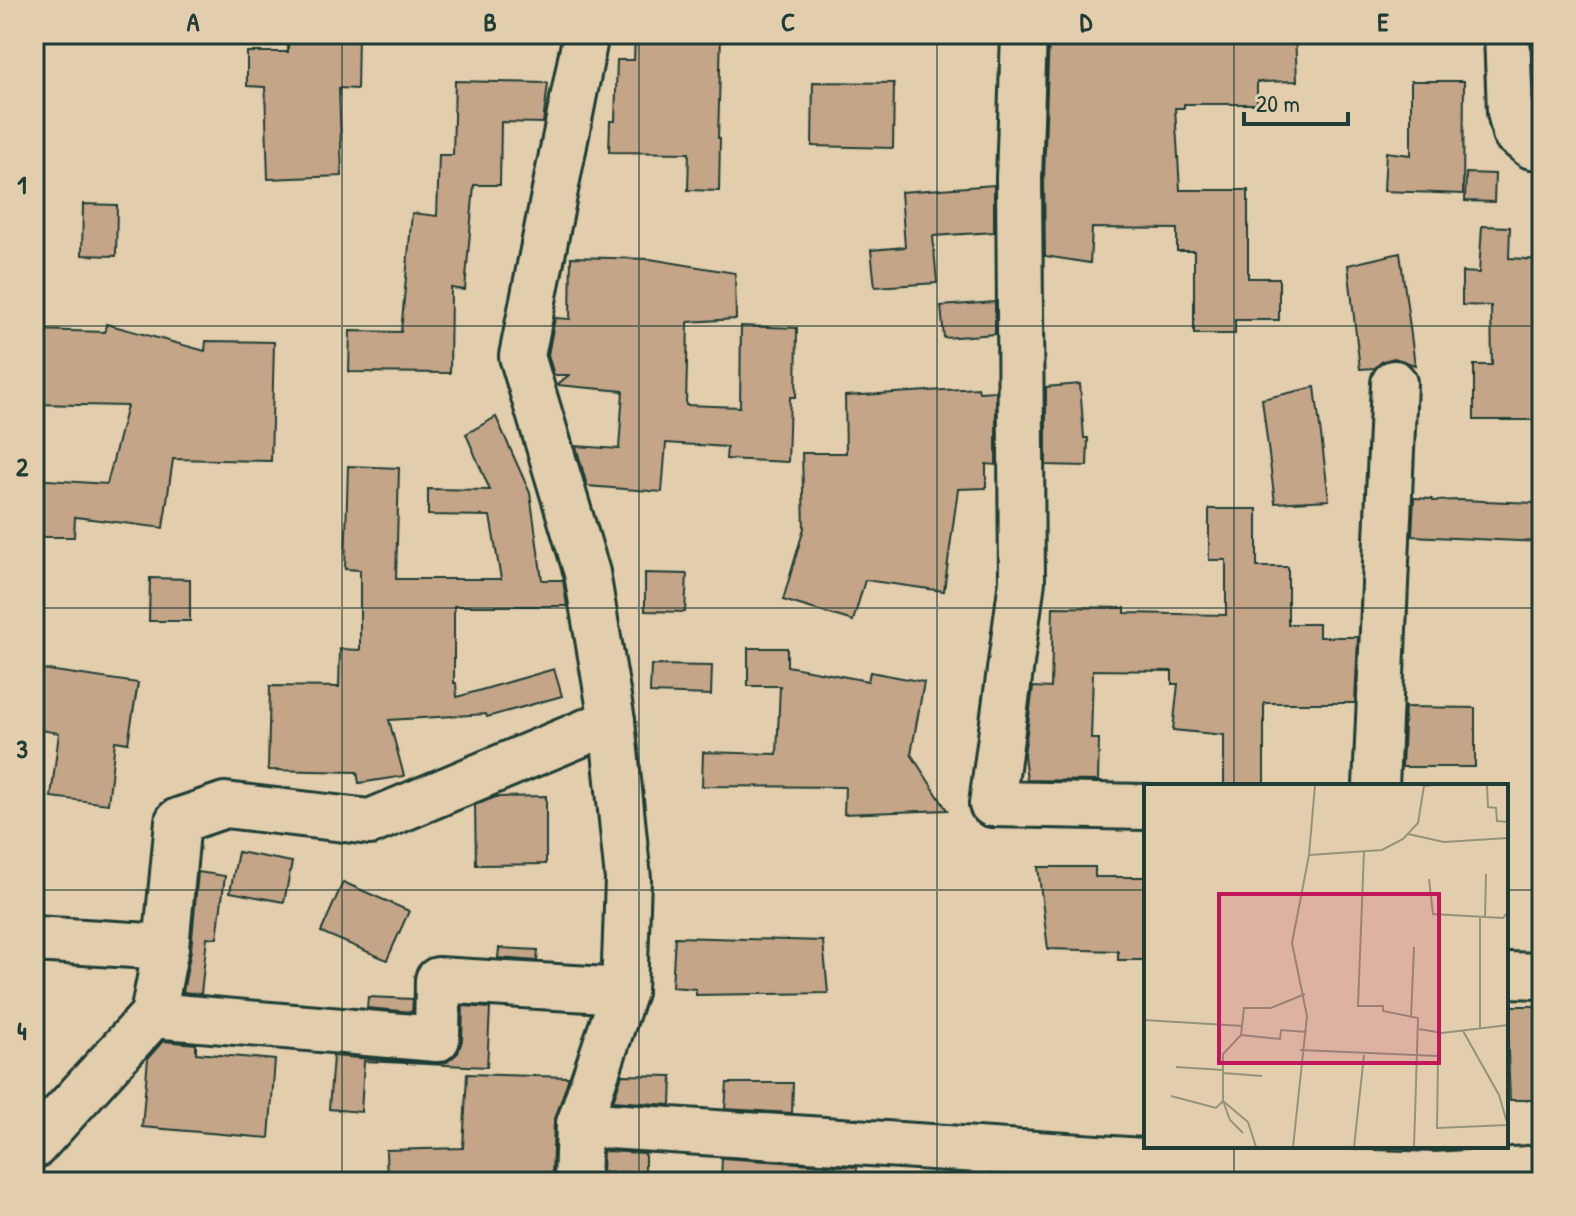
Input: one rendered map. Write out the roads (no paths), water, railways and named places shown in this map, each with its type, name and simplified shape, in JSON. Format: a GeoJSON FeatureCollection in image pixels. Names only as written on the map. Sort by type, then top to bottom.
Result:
{"type":"FeatureCollection","features":[{"type":"Feature","properties":{"kind":"street"},"geometry":{"type":"LineString","coordinates":[[577,1182],[579,1124],[624,991],[628,879],[612,721],[587,573],[522,356],[586,34]]}},
{"type":"Feature","properties":{"kind":"street"},"geometry":{"type":"LineString","coordinates":[[1024,34],[1019,178],[1022,581],[992,804],[1144,807]]}},
{"type":"Feature","properties":{"kind":"street"},"geometry":{"type":"LineString","coordinates":[[1507,34],[1510,112],[1515,133],[1532,146],[1542,147]]}},
{"type":"Feature","properties":{"kind":"street"},"geometry":{"type":"LineString","coordinates":[[1376,784],[1394,383]]}},
{"type":"Feature","properties":{"kind":"street"},"geometry":{"type":"LineString","coordinates":[[34,1146],[153,1015],[166,947],[178,821],[225,805],[370,822],[612,721]]}},
{"type":"Feature","properties":{"kind":"street"},"geometry":{"type":"LineString","coordinates":[[34,939],[166,947]]}},
{"type":"Feature","properties":{"kind":"street"},"geometry":{"type":"LineString","coordinates":[[1508,975],[1542,976]]}},
{"type":"Feature","properties":{"kind":"street"},"geometry":{"type":"LineString","coordinates":[[153,1015],[437,1039],[438,980],[624,991]]}},
{"type":"Feature","properties":{"kind":"street"},"geometry":{"type":"LineString","coordinates":[[579,1124],[1035,1168],[1542,1168]]}}]}
